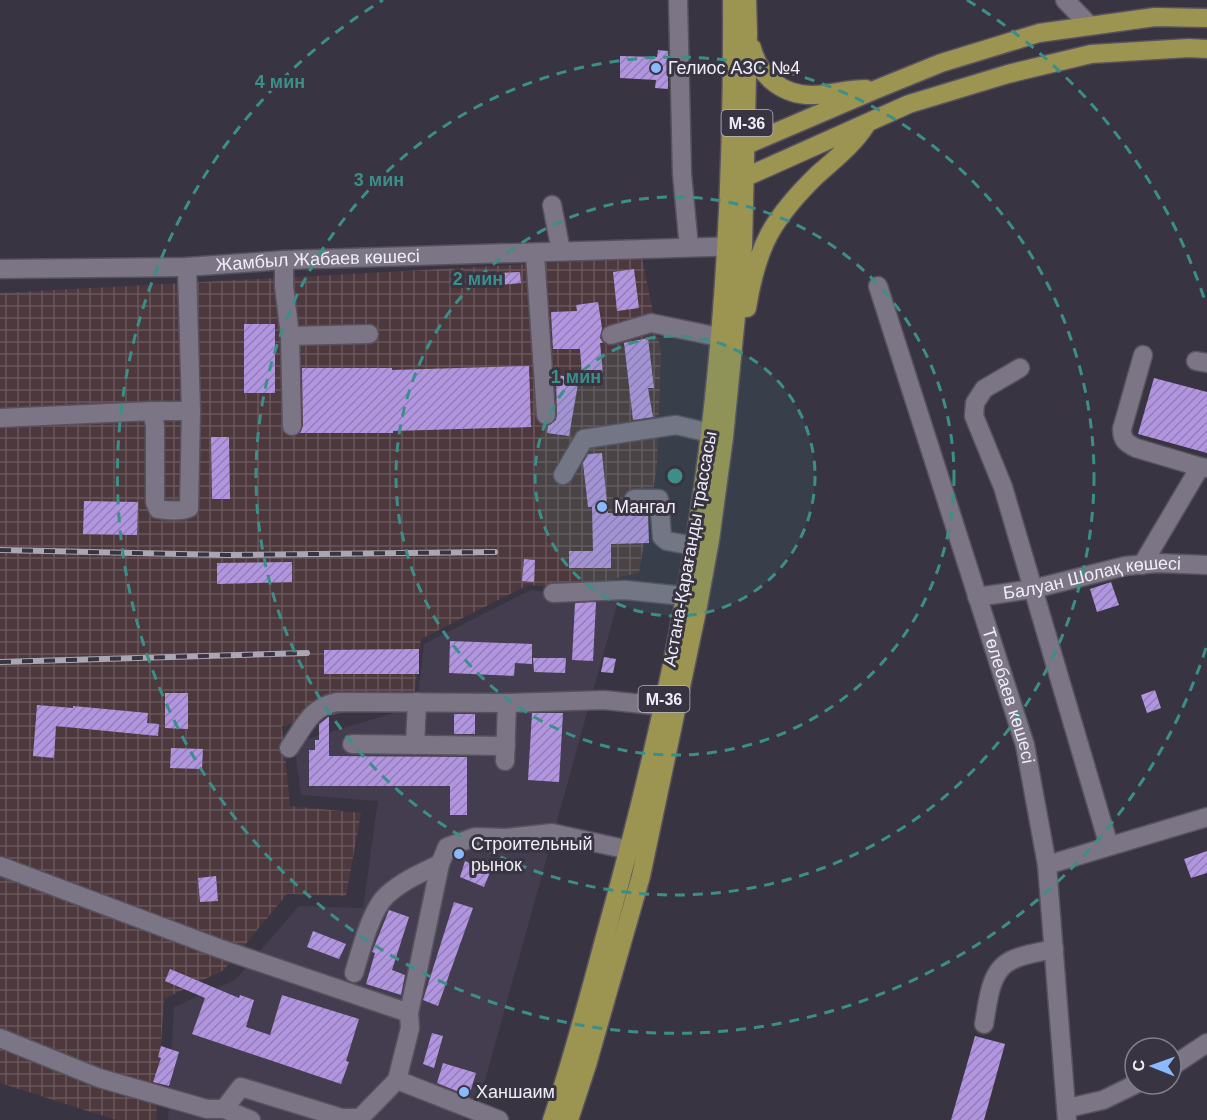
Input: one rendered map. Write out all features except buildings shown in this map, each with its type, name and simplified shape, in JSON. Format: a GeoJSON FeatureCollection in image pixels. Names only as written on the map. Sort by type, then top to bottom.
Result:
{"type":"FeatureCollection","features":[{"type":"Feature","properties":{"kind":"main road","name":"Астана-Қарағанды трассасы"},"geometry":{"type":"LineString","coordinates":[[732,0],[738,149]]}},
{"type":"Feature","properties":{"kind":"main road","name":"Астана-Қарағанды трассасы"},"geometry":{"type":"LineString","coordinates":[[569,1120],[641,876],[694,627],[710,540],[724,437],[726,339],[748,33],[747,0]]}},
{"type":"Feature","properties":{"kind":"main road"},"geometry":{"type":"LineString","coordinates":[[738,149],[877,88],[941,63],[1039,33],[1155,17],[1207,18]]}},
{"type":"Feature","properties":{"kind":"main road"},"geometry":{"type":"LineString","coordinates":[[748,33],[759,68],[766,77],[781,88],[813,95],[854,88],[877,88]]}},
{"type":"Feature","properties":{"kind":"main road"},"geometry":{"type":"LineString","coordinates":[[737,176],[909,104],[1008,74],[1091,54],[1207,49]]}},
{"type":"Feature","properties":{"kind":"main road"},"geometry":{"type":"LineString","coordinates":[[726,339],[745,323],[752,277],[776,220],[790,202],[857,139],[867,123]]}},
{"type":"Feature","properties":{"kind":"main road","name":"Астана-Қарағанды трассасы"},"geometry":{"type":"LineString","coordinates":[[552,1120],[569,1070],[629,850],[662,706],[694,546],[726,339]]}},
{"type":"Feature","properties":{"kind":"street"},"geometry":{"type":"LineString","coordinates":[[678,0],[682,174],[689,248]]}},
{"type":"Feature","properties":{"kind":"street"},"geometry":{"type":"LineString","coordinates":[[1065,0],[1090,26]]}},
{"type":"Feature","properties":{"kind":"street"},"geometry":{"type":"LineString","coordinates":[[552,205],[561,251]]}},
{"type":"Feature","properties":{"kind":"street","name":"Жамбыл Жабаев көшесі"},"geometry":{"type":"LineString","coordinates":[[0,268],[187,267],[284,260],[535,254],[561,251],[734,246]]}},
{"type":"Feature","properties":{"kind":"street"},"geometry":{"type":"LineString","coordinates":[[535,254],[546,415]]}},
{"type":"Feature","properties":{"kind":"street"},"geometry":{"type":"LineString","coordinates":[[284,260],[284,286],[290,336],[292,426]]}},
{"type":"Feature","properties":{"kind":"street"},"geometry":{"type":"LineString","coordinates":[[152,411],[155,426],[155,502],[158,508],[182,511],[189,508],[191,411],[187,267]]}},
{"type":"Feature","properties":{"kind":"street","name":"Төлебаев көшесі"},"geometry":{"type":"LineString","coordinates":[[878,286],[1025,745],[1047,865],[1068,1114]]}},
{"type":"Feature","properties":{"kind":"street"},"geometry":{"type":"LineString","coordinates":[[611,334],[651,323],[726,339]]}},
{"type":"Feature","properties":{"kind":"street"},"geometry":{"type":"LineString","coordinates":[[290,336],[369,334]]}},
{"type":"Feature","properties":{"kind":"street"},"geometry":{"type":"LineString","coordinates":[[1142,565],[1203,468],[1136,448],[1126,443],[1122,437],[1122,429],[1143,355]]}},
{"type":"Feature","properties":{"kind":"street"},"geometry":{"type":"LineString","coordinates":[[1020,368],[984,388],[975,404],[974,416],[1004,486],[1109,846]]}},
{"type":"Feature","properties":{"kind":"street"},"geometry":{"type":"LineString","coordinates":[[0,418],[191,411]]}},
{"type":"Feature","properties":{"kind":"street"},"geometry":{"type":"LineString","coordinates":[[563,475],[584,439],[676,425],[710,433]]}},
{"type":"Feature","properties":{"kind":"street"},"geometry":{"type":"LineString","coordinates":[[634,499],[659,499],[662,537],[667,542],[694,546]]}},
{"type":"Feature","properties":{"kind":"street","name":"Балуан Шолақ көшесі"},"geometry":{"type":"LineString","coordinates":[[977,597],[1034,589],[1125,566],[1157,563],[1207,565]]}},
{"type":"Feature","properties":{"kind":"street"},"geometry":{"type":"LineString","coordinates":[[552,593],[625,590],[684,596]]}},
{"type":"Feature","properties":{"kind":"street"},"geometry":{"type":"LineString","coordinates":[[289,748],[316,709],[338,702],[507,703],[604,700],[662,706]]}},
{"type":"Feature","properties":{"kind":"street"},"geometry":{"type":"LineString","coordinates":[[415,745],[417,702]]}},
{"type":"Feature","properties":{"kind":"street"},"geometry":{"type":"LineString","coordinates":[[352,744],[415,745],[506,753],[507,703]]}},
{"type":"Feature","properties":{"kind":"street"},"geometry":{"type":"LineString","coordinates":[[1047,865],[1207,817]]}},
{"type":"Feature","properties":{"kind":"street"},"geometry":{"type":"LineString","coordinates":[[224,1108],[241,1087],[342,1118],[360,1119],[397,1080],[410,1028],[408,1013],[440,864],[447,847],[475,837],[505,838],[552,833],[629,850]]}},
{"type":"Feature","properties":{"kind":"street"},"geometry":{"type":"LineString","coordinates":[[354,973],[370,925],[385,897],[408,879],[440,864]]}},
{"type":"Feature","properties":{"kind":"street"},"geometry":{"type":"LineString","coordinates":[[0,866],[218,948],[408,1013]]}},
{"type":"Feature","properties":{"kind":"street"},"geometry":{"type":"LineString","coordinates":[[984,1024],[993,980],[1002,966],[1012,960],[1054,949]]}},
{"type":"Feature","properties":{"kind":"street"},"geometry":{"type":"LineString","coordinates":[[0,1038],[99,1078],[207,1109],[224,1108],[251,1120]]}},
{"type":"Feature","properties":{"kind":"street"},"geometry":{"type":"LineString","coordinates":[[1183,1058],[1207,1043]]}},
{"type":"Feature","properties":{"kind":"street"},"geometry":{"type":"LineString","coordinates":[[397,1080],[499,1120]]}},
{"type":"Feature","properties":{"kind":"street"},"geometry":{"type":"LineString","coordinates":[[1068,1114],[1123,1090]]}},
{"type":"Feature","properties":{"kind":"shaded area"},"geometry":{"type":"Polygon","coordinates":[[[642,258],[661,351],[657,466],[639,573],[620,577],[587,590],[528,585],[421,639],[414,697],[282,726],[290,806],[361,813],[346,896],[287,894],[224,970],[164,999],[156,1120],[116,1120],[0,1083],[0,293],[642,258]]]}},
{"type":"Feature","properties":{"kind":"shaded area","name":"Строительный рынок"},"geometry":{"type":"Polygon","coordinates":[[[531,590],[618,601],[484,1084],[463,1120],[168,1120],[174,1007],[235,980],[299,906],[363,908],[378,801],[301,795],[294,743],[417,706],[424,644],[531,590]]]}},
{"type":"Feature","properties":{"kind":"railway"},"geometry":{"type":"LineString","coordinates":[[0,550],[226,555],[495,552]]}},
{"type":"Feature","properties":{"kind":"railway"},"geometry":{"type":"LineString","coordinates":[[0,662],[307,653]]}},
{"type":"Feature","properties":{"kind":"place","name":"Гелиос АЗС №4"},"geometry":{"type":"Point","coordinates":[656,68]}},
{"type":"Feature","properties":{"kind":"place","name":"Мангал"},"geometry":{"type":"Point","coordinates":[602,507]}},
{"type":"Feature","properties":{"kind":"place","name":"Строительный рынок"},"geometry":{"type":"Point","coordinates":[459,854]}},
{"type":"Feature","properties":{"kind":"place","name":"Ханшаим"},"geometry":{"type":"Point","coordinates":[464,1092]}}]}
